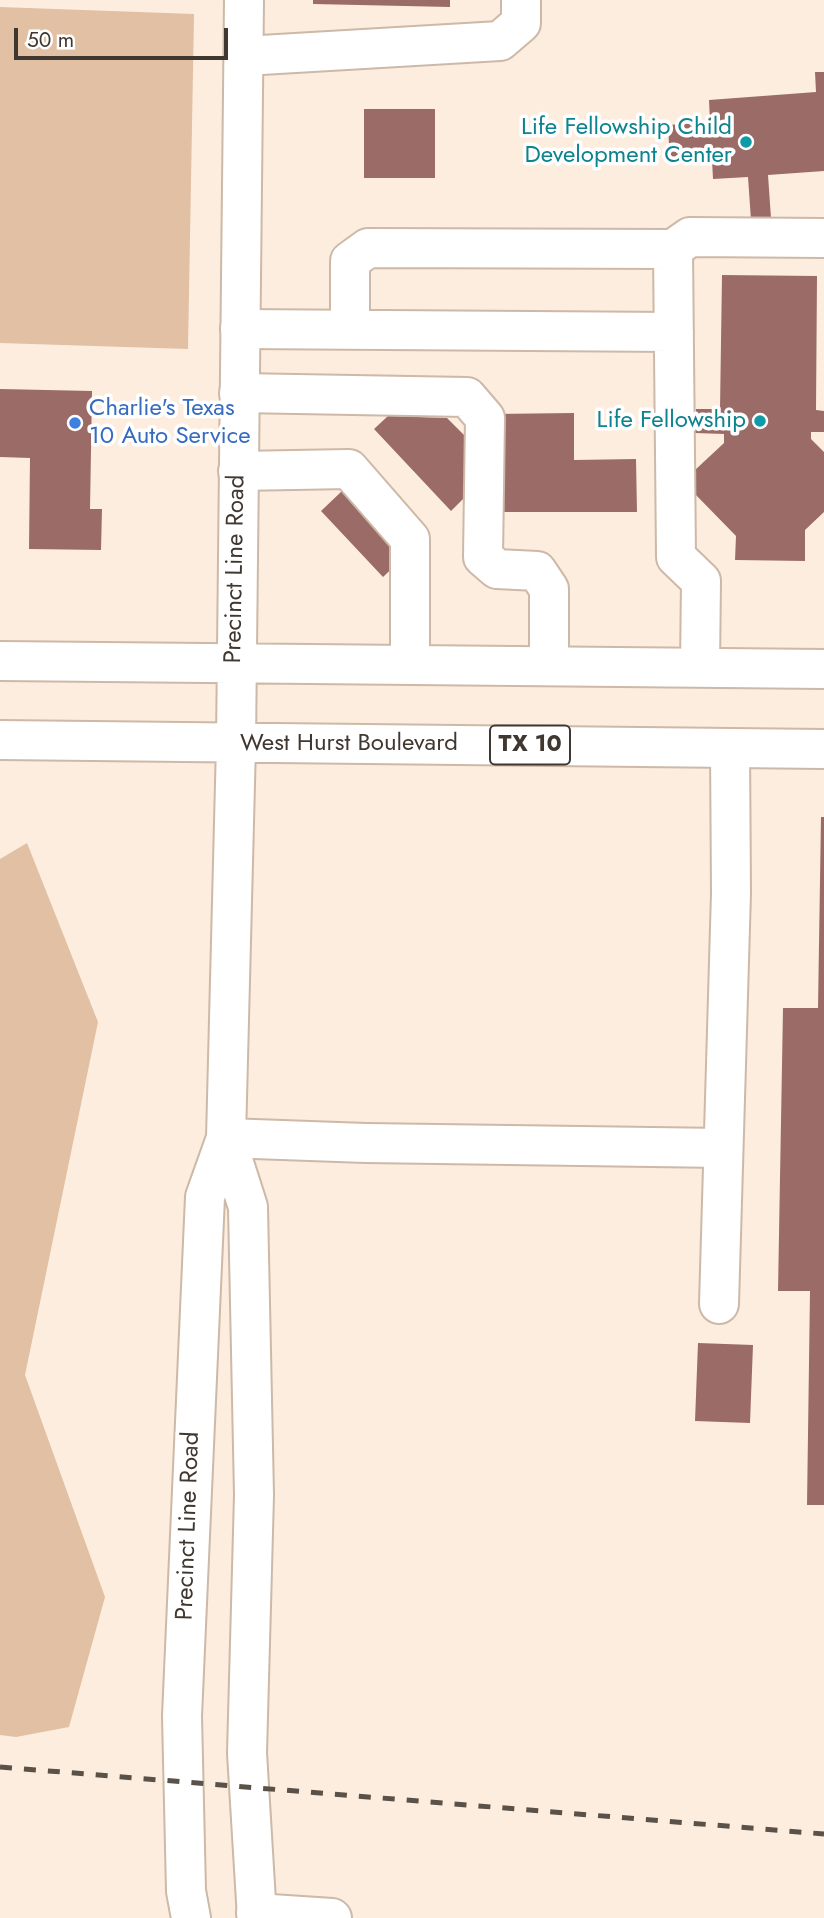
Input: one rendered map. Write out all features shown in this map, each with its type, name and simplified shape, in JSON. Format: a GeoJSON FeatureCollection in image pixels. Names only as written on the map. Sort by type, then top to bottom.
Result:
{"type":"FeatureCollection","features":[{"type":"Feature","properties":{"kind":"main road","name":"Precinct Line Road"},"geometry":{"type":"LineString","coordinates":[[191,1918],[186,1891],[182,1716],[205,1197],[226,1138],[236,744],[244,0]]}},
{"type":"Feature","properties":{"kind":"main road"},"geometry":{"type":"LineString","coordinates":[[244,56],[500,41],[521,23],[521,0]]}},
{"type":"Feature","properties":{"kind":"main road"},"geometry":{"type":"LineString","coordinates":[[350,329],[351,261],[368,248],[673,249],[690,237],[824,238]]}},
{"type":"Feature","properties":{"kind":"main road"},"geometry":{"type":"LineString","coordinates":[[673,249],[676,557],[701,582],[700,667]]}},
{"type":"Feature","properties":{"kind":"main road"},"geometry":{"type":"LineString","coordinates":[[240,329],[674,331]]}},
{"type":"Feature","properties":{"kind":"main road"},"geometry":{"type":"LineString","coordinates":[[239,393],[467,397],[485,418],[483,557],[497,569],[537,570],[549,589],[549,665]]}},
{"type":"Feature","properties":{"kind":"main road"},"geometry":{"type":"LineString","coordinates":[[237,471],[349,470],[410,539],[410,663]]}},
{"type":"Feature","properties":{"kind":"main road"},"geometry":{"type":"LineString","coordinates":[[0,661],[824,669]]}},
{"type":"Feature","properties":{"kind":"main road","name":"West Hurst Boulevard"},"geometry":{"type":"LineString","coordinates":[[0,740],[824,749]]}},
{"type":"Feature","properties":{"kind":"main road"},"geometry":{"type":"LineString","coordinates":[[719,1304],[731,893],[730,748]]}},
{"type":"Feature","properties":{"kind":"main road","name":"Precinct Line Road"},"geometry":{"type":"LineString","coordinates":[[226,1138],[248,1206],[254,1495],[247,1753],[257,1916]]}},
{"type":"Feature","properties":{"kind":"main road"},"geometry":{"type":"LineString","coordinates":[[226,1138],[366,1143],[723,1148]]}},
{"type":"Feature","properties":{"kind":"main road"},"geometry":{"type":"LineString","coordinates":[[257,1916],[332,1918]]}},
{"type":"Feature","properties":{"kind":"shaded area"},"geometry":{"type":"Polygon","coordinates":[[[0,7],[194,14],[188,349],[0,343],[0,7]]]}},
{"type":"Feature","properties":{"kind":"shaded area"},"geometry":{"type":"Polygon","coordinates":[[[27,843],[98,1022],[25,1375],[105,1597],[69,1727],[16,1737],[0,1735],[0,859],[27,843]]]}},
{"type":"Feature","properties":{"kind":"building"},"geometry":{"type":"Polygon","coordinates":[[[313,0],[450,0],[450,7],[313,4],[313,0]]]}},
{"type":"Feature","properties":{"kind":"building","name":"Life Fellowship Child Development Center"},"geometry":{"type":"Polygon","coordinates":[[[815,72],[824,72],[824,171],[768,175],[771,218],[751,220],[748,177],[713,179],[712,160],[670,163],[668,125],[710,122],[709,100],[816,92],[815,72]]]}},
{"type":"Feature","properties":{"kind":"building"},"geometry":{"type":"Polygon","coordinates":[[[364,109],[435,109],[435,178],[364,178],[364,109]]]}},
{"type":"Feature","properties":{"kind":"building","name":"Life Fellowship"},"geometry":{"type":"Polygon","coordinates":[[[722,275],[817,276],[816,410],[824,411],[824,432],[811,432],[811,439],[824,452],[824,512],[805,530],[805,561],[735,560],[736,536],[695,494],[695,470],[724,443],[724,434],[695,433],[696,409],[720,409],[722,275]]]}},
{"type":"Feature","properties":{"kind":"building"},"geometry":{"type":"Polygon","coordinates":[[[0,389],[92,391],[90,509],[102,509],[101,550],[29,549],[30,458],[0,457],[0,389]]]}},
{"type":"Feature","properties":{"kind":"building"},"geometry":{"type":"Polygon","coordinates":[[[574,413],[574,460],[636,459],[637,512],[494,512],[493,414],[574,413]]]}},
{"type":"Feature","properties":{"kind":"building"},"geometry":{"type":"Polygon","coordinates":[[[388,416],[447,418],[467,438],[465,497],[451,511],[374,429],[388,416]]]}},
{"type":"Feature","properties":{"kind":"building"},"geometry":{"type":"Polygon","coordinates":[[[342,491],[404,557],[383,577],[321,511],[342,491]]]}},
{"type":"Feature","properties":{"kind":"building"},"geometry":{"type":"Polygon","coordinates":[[[821,817],[824,817],[824,1505],[807,1505],[810,1291],[778,1291],[783,1008],[818,1008],[821,817]]]}},
{"type":"Feature","properties":{"kind":"building"},"geometry":{"type":"Polygon","coordinates":[[[698,1343],[753,1345],[750,1423],[695,1421],[698,1343]]]}},
{"type":"Feature","properties":{"kind":"railway"},"geometry":{"type":"LineString","coordinates":[[0,1767],[824,1834]]}},
{"type":"Feature","properties":{"kind":"place","name":"Life Fellowship Child Development Center"},"geometry":{"type":"Point","coordinates":[746,142]}},
{"type":"Feature","properties":{"kind":"place","name":"Life Fellowship"},"geometry":{"type":"Point","coordinates":[760,421]}},
{"type":"Feature","properties":{"kind":"place","name":"Charlie's Texas 10 Auto Service"},"geometry":{"type":"Point","coordinates":[75,423]}}]}
